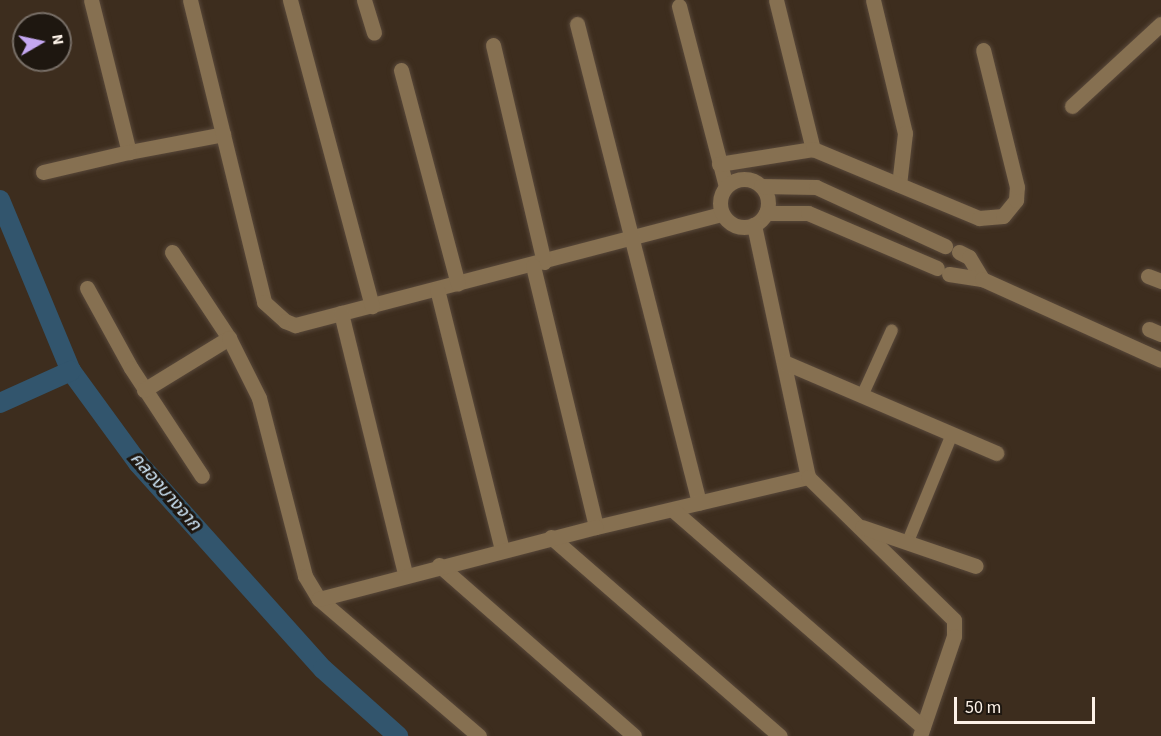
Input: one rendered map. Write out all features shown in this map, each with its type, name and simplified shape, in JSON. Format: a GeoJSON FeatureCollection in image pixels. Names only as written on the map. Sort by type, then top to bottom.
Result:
{"type":"FeatureCollection","features":[{"type":"Feature","properties":{"kind":"street"},"geometry":{"type":"LineString","coordinates":[[91,0],[129,152]]}},
{"type":"Feature","properties":{"kind":"street"},"geometry":{"type":"LineString","coordinates":[[190,0],[270,312],[295,325],[631,242],[723,214]]}},
{"type":"Feature","properties":{"kind":"street"},"geometry":{"type":"LineString","coordinates":[[290,0],[372,306]]}},
{"type":"Feature","properties":{"kind":"street"},"geometry":{"type":"LineString","coordinates":[[364,0],[374,33]]}},
{"type":"Feature","properties":{"kind":"street"},"geometry":{"type":"LineString","coordinates":[[776,0],[813,149]]}},
{"type":"Feature","properties":{"kind":"street"},"geometry":{"type":"LineString","coordinates":[[873,0],[905,134],[898,185]]}},
{"type":"Feature","properties":{"kind":"street"},"geometry":{"type":"LineString","coordinates":[[679,6],[726,186],[720,200],[723,214],[733,225],[754,225],[766,213],[768,199],[761,186]]}},
{"type":"Feature","properties":{"kind":"street"},"geometry":{"type":"LineString","coordinates":[[577,24],[699,503]]}},
{"type":"Feature","properties":{"kind":"street"},"geometry":{"type":"LineString","coordinates":[[1072,106],[1161,24]]}},
{"type":"Feature","properties":{"kind":"street"},"geometry":{"type":"LineString","coordinates":[[493,45],[596,527]]}},
{"type":"Feature","properties":{"kind":"street"},"geometry":{"type":"LineString","coordinates":[[719,164],[813,149],[979,218],[991,220],[1011,210],[1017,187],[983,50]]}},
{"type":"Feature","properties":{"kind":"street"},"geometry":{"type":"LineString","coordinates":[[401,70],[458,284]]}},
{"type":"Feature","properties":{"kind":"street"},"geometry":{"type":"LineString","coordinates":[[43,172],[129,152],[223,134]]}},
{"type":"Feature","properties":{"kind":"street"},"geometry":{"type":"LineString","coordinates":[[726,186],[743,178],[761,186],[816,187],[969,257],[982,279]]}},
{"type":"Feature","properties":{"kind":"street"},"geometry":{"type":"LineString","coordinates":[[847,226],[856,205]]}},
{"type":"Feature","properties":{"kind":"street"},"geometry":{"type":"LineString","coordinates":[[766,213],[808,213],[847,226],[943,271],[982,279],[1161,360]]}},
{"type":"Feature","properties":{"kind":"street"},"geometry":{"type":"LineString","coordinates":[[673,510],[922,732],[956,626],[948,612],[808,477],[754,225]]}},
{"type":"Feature","properties":{"kind":"street"},"geometry":{"type":"LineString","coordinates":[[172,252],[229,338],[259,398],[305,576],[319,599],[479,736]]}},
{"type":"Feature","properties":{"kind":"street"},"geometry":{"type":"LineString","coordinates":[[87,288],[144,390],[202,476]]}},
{"type":"Feature","properties":{"kind":"street"},"geometry":{"type":"LineString","coordinates":[[437,289],[502,550]]}},
{"type":"Feature","properties":{"kind":"street"},"geometry":{"type":"LineString","coordinates":[[341,314],[405,573]]}},
{"type":"Feature","properties":{"kind":"street"},"geometry":{"type":"LineString","coordinates":[[144,390],[229,338]]}},
{"type":"Feature","properties":{"kind":"street"},"geometry":{"type":"LineString","coordinates":[[784,362],[996,453]]}},
{"type":"Feature","properties":{"kind":"street"},"geometry":{"type":"LineString","coordinates":[[319,599],[405,573],[808,477]]}},
{"type":"Feature","properties":{"kind":"street"},"geometry":{"type":"LineString","coordinates":[[860,526],[909,539],[976,566]]}},
{"type":"Feature","properties":{"kind":"street"},"geometry":{"type":"LineString","coordinates":[[551,537],[780,736]]}},
{"type":"Feature","properties":{"kind":"street"},"geometry":{"type":"LineString","coordinates":[[439,565],[634,736]]}},
{"type":"Feature","properties":{"kind":"lane"},"geometry":{"type":"LineString","coordinates":[[862,396],[891,330]]}},
{"type":"Feature","properties":{"kind":"lane"},"geometry":{"type":"LineString","coordinates":[[909,539],[952,434]]}},
{"type":"Feature","properties":{"kind":"waterway","name":"คลองบางจาก"},"geometry":{"type":"LineString","coordinates":[[0,200],[71,371],[138,463],[323,669],[398,736]]}},
{"type":"Feature","properties":{"kind":"waterway"},"geometry":{"type":"LineString","coordinates":[[0,403],[71,371]]}}]}
